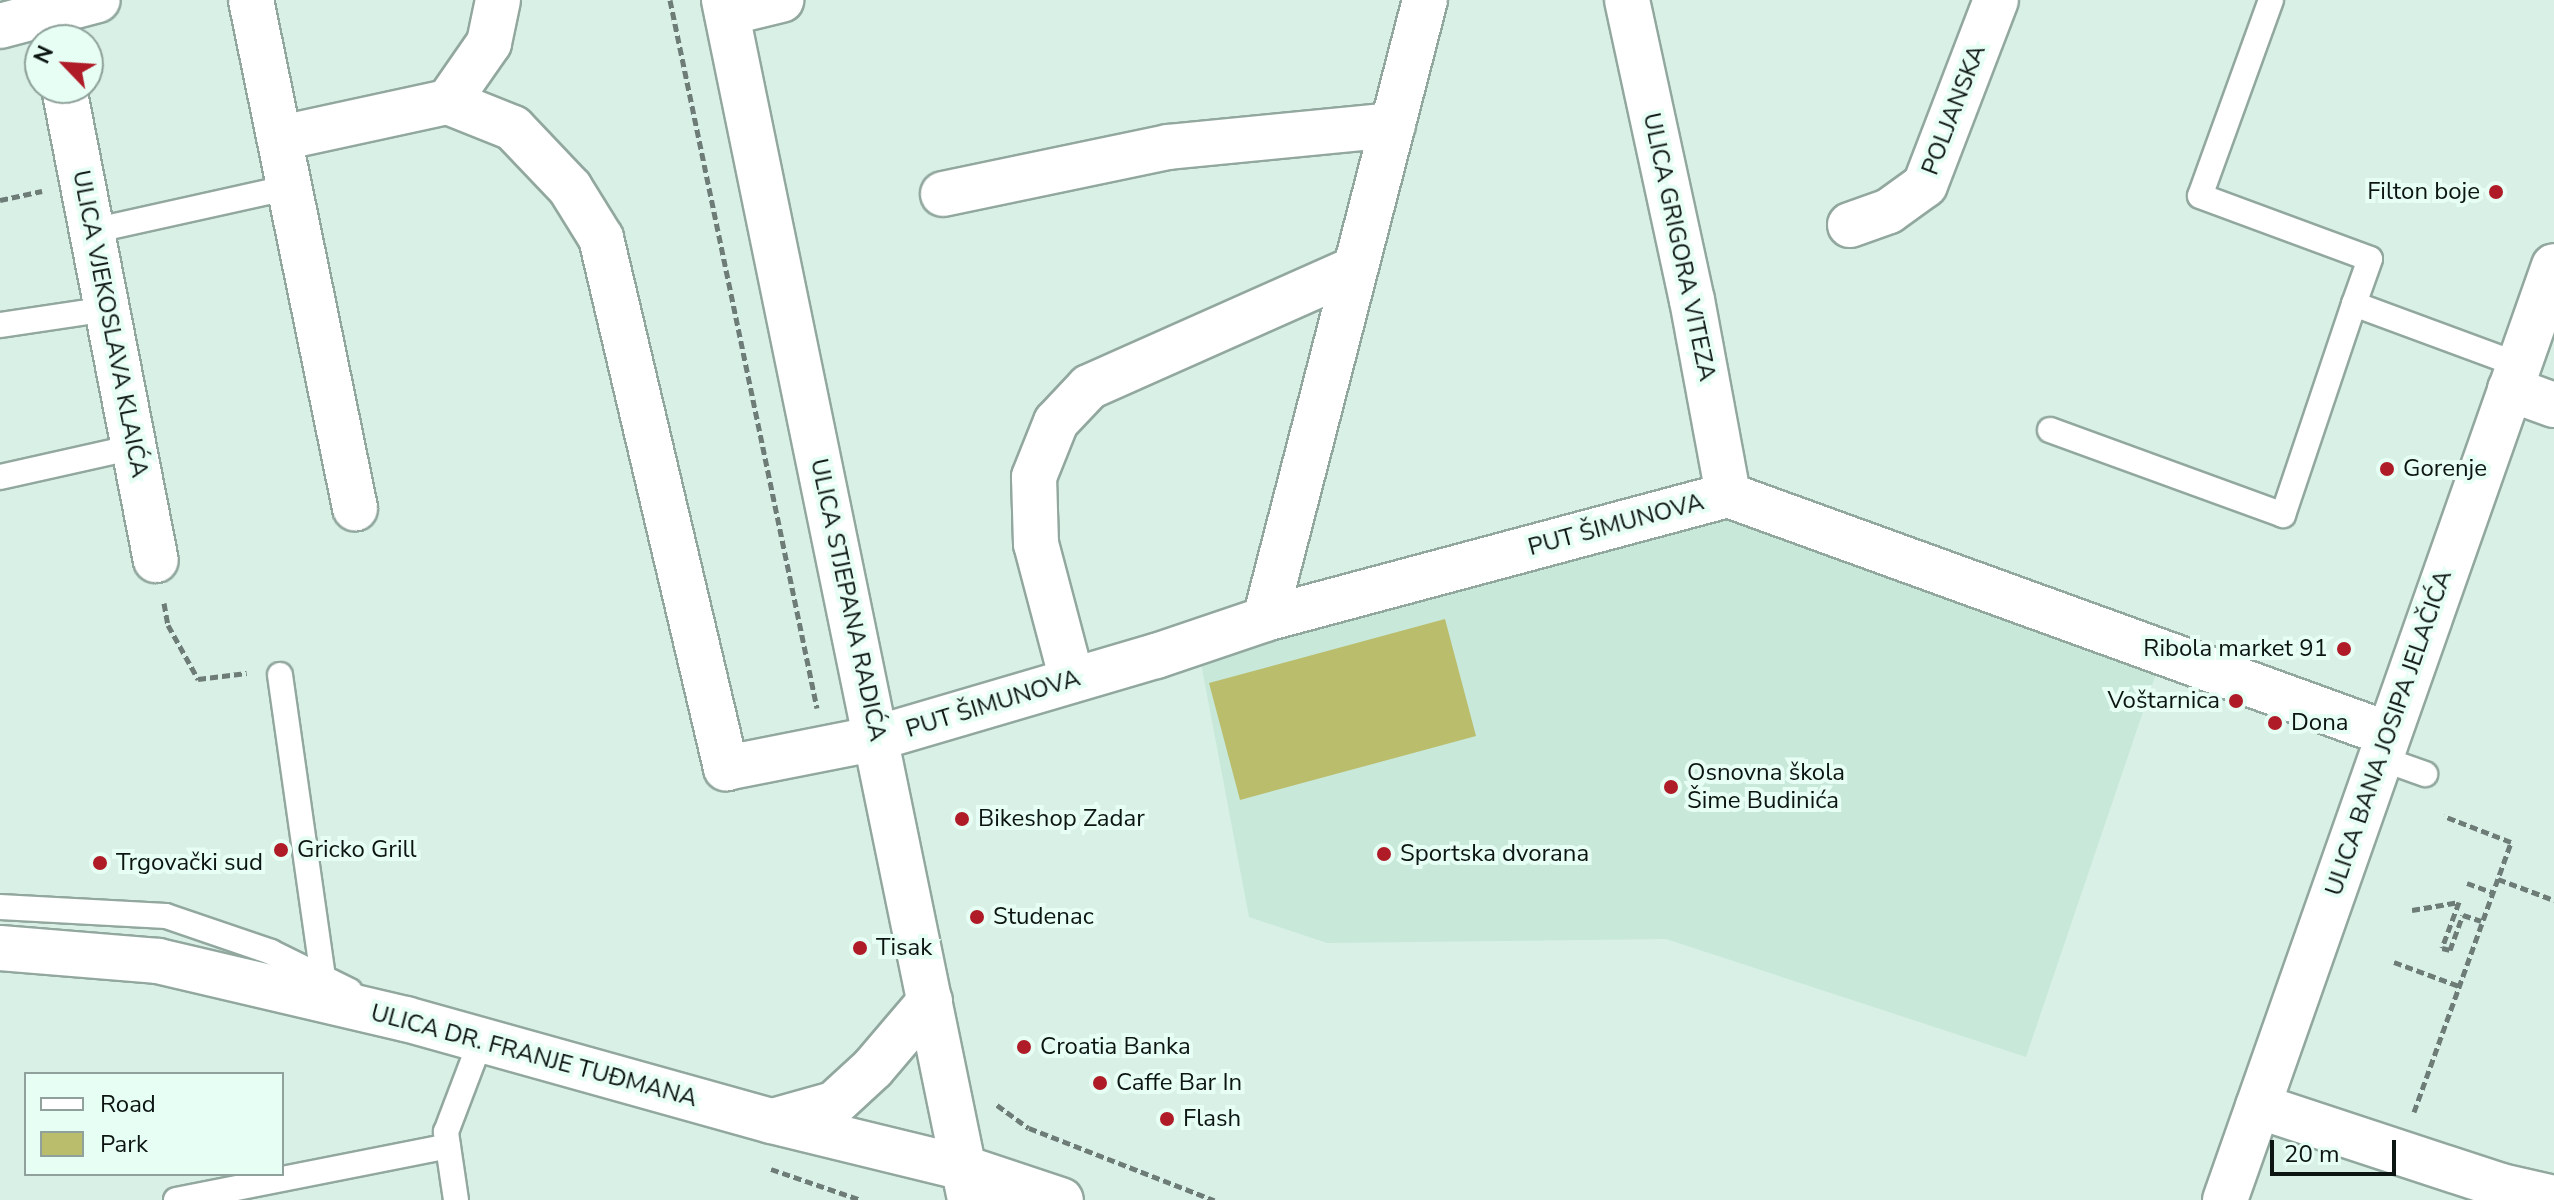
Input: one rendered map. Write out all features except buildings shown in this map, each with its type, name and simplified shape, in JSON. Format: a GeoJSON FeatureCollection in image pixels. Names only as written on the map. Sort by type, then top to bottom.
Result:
{"type":"FeatureCollection","features":[{"type":"Feature","properties":{"kind":"street"},"geometry":{"type":"LineString","coordinates":[[56,24],[98,0]]}},
{"type":"Feature","properties":{"kind":"street"},"geometry":{"type":"LineString","coordinates":[[251,0],[355,508]]}},
{"type":"Feature","properties":{"kind":"street"},"geometry":{"type":"LineString","coordinates":[[281,138],[448,102],[489,43],[498,0]]}},
{"type":"Feature","properties":{"kind":"street"},"geometry":{"type":"LineString","coordinates":[[726,6],[781,0]]}},
{"type":"Feature","properties":{"kind":"street"},"geometry":{"type":"LineString","coordinates":[[1265,619],[1425,0]]}},
{"type":"Feature","properties":{"kind":"street","name":"ULICA GRIGORA VITEZA"},"geometry":{"type":"LineString","coordinates":[[1627,0],[1692,300],[1728,495]]}},
{"type":"Feature","properties":{"kind":"street","name":"POLJANSKA"},"geometry":{"type":"LineString","coordinates":[[1850,225],[1889,211],[1925,185],[1996,0]]}},
{"type":"Feature","properties":{"kind":"street","name":"ULICA STJEPANA RADIĆA"},"geometry":{"type":"LineString","coordinates":[[726,6],[967,1184]]}},
{"type":"Feature","properties":{"kind":"street"},"geometry":{"type":"LineString","coordinates":[[0,26],[24,26]]}},
{"type":"Feature","properties":{"kind":"street","name":"PUT ŠIMUNOVA"},"geometry":{"type":"LineString","coordinates":[[448,102],[513,128],[570,188],[601,238],[726,768],[877,738],[1265,619],[1728,495],[2384,746]]}},
{"type":"Feature","properties":{"kind":"street","name":"ULICA VJEKOSLAVA KLAIĆA"},"geometry":{"type":"LineString","coordinates":[[67,104],[156,560]]}},
{"type":"Feature","properties":{"kind":"street"},"geometry":{"type":"LineString","coordinates":[[943,194],[1168,147],[1393,125]]}},
{"type":"Feature","properties":{"kind":"street","name":"ULICA BANA JOSIPA JELAČIĆA"},"geometry":{"type":"LineString","coordinates":[[2225,1200],[2554,266]]}},
{"type":"Feature","properties":{"kind":"street"},"geometry":{"type":"LineString","coordinates":[[1072,680],[1036,544],[1034,477],[1056,422],[1089,387],[1354,269]]}},
{"type":"Feature","properties":{"kind":"street"},"geometry":{"type":"LineString","coordinates":[[2514,377],[2554,405]]}},
{"type":"Feature","properties":{"kind":"street","name":"ULICA DR. FRANJE TUĐMANA"},"geometry":{"type":"LineString","coordinates":[[0,948],[158,961],[406,1019],[771,1121],[967,1184],[1061,1200]]}},
{"type":"Feature","properties":{"kind":"street"},"geometry":{"type":"LineString","coordinates":[[771,1121],[834,1104],[873,1068],[930,1001]]}},
{"type":"Feature","properties":{"kind":"street"},"geometry":{"type":"LineString","coordinates":[[2258,1106],[2498,1193],[2554,1198]]}},
{"type":"Feature","properties":{"kind":"lane"},"geometry":{"type":"LineString","coordinates":[[2050,430],[2283,515],[2370,259],[2200,196],[2271,0]]}},
{"type":"Feature","properties":{"kind":"lane"},"geometry":{"type":"LineString","coordinates":[[92,231],[291,187]]}},
{"type":"Feature","properties":{"kind":"lane"},"geometry":{"type":"LineString","coordinates":[[2354,304],[2514,377]]}},
{"type":"Feature","properties":{"kind":"lane"},"geometry":{"type":"LineString","coordinates":[[0,325],[107,309]]}},
{"type":"Feature","properties":{"kind":"lane"},"geometry":{"type":"LineString","coordinates":[[0,477],[134,447]]}},
{"type":"Feature","properties":{"kind":"lane"},"geometry":{"type":"LineString","coordinates":[[280,675],[323,978]]}},
{"type":"Feature","properties":{"kind":"lane"},"geometry":{"type":"LineString","coordinates":[[2384,746],[2425,774]]}},
{"type":"Feature","properties":{"kind":"lane"},"geometry":{"type":"LineString","coordinates":[[0,907],[166,916],[271,952],[406,1019]]}},
{"type":"Feature","properties":{"kind":"lane"},"geometry":{"type":"LineString","coordinates":[[456,1200],[446,1132],[481,1040]]}},
{"type":"Feature","properties":{"kind":"lane"},"geometry":{"type":"LineString","coordinates":[[176,1200],[448,1146]]}},
{"type":"Feature","properties":{"kind":"path"},"geometry":{"type":"LineString","coordinates":[[670,0],[825,748]]}},
{"type":"Feature","properties":{"kind":"path"},"geometry":{"type":"LineString","coordinates":[[156,560],[168,625],[198,679],[240,672],[280,675]]}},
{"type":"Feature","properties":{"kind":"path"},"geometry":{"type":"LineString","coordinates":[[2412,1117],[2511,842],[2444,816]]}},
{"type":"Feature","properties":{"kind":"path"},"geometry":{"type":"LineString","coordinates":[[2498,879],[2554,900]]}},
{"type":"Feature","properties":{"kind":"path"},"geometry":{"type":"LineString","coordinates":[[2467,883],[2492,892]]}},
{"type":"Feature","properties":{"kind":"path"},"geometry":{"type":"LineString","coordinates":[[2412,910],[2459,902],[2442,948],[2450,950],[2463,915],[2481,921]]}},
{"type":"Feature","properties":{"kind":"path"},"geometry":{"type":"LineString","coordinates":[[2394,962],[2459,986]]}},
{"type":"Feature","properties":{"kind":"path"},"geometry":{"type":"LineString","coordinates":[[993,1095],[999,1109],[1029,1128],[1214,1200]]}},
{"type":"Feature","properties":{"kind":"shaded area","name":"Osnovna škola Šime Budinića"},"geometry":{"type":"Polygon","coordinates":[[[1728,495],[2163,653],[2026,1057],[1666,939],[1327,943],[1249,917],[1200,658],[1728,495]]]}},
{"type":"Feature","properties":{"kind":"green space"},"geometry":{"type":"Polygon","coordinates":[[[1445,619],[1476,736],[1240,800],[1209,683],[1445,619]]]}},
{"type":"Feature","properties":{"kind":"place","name":"Filton boje"},"geometry":{"type":"Point","coordinates":[2496,192]}},
{"type":"Feature","properties":{"kind":"place","name":"Gorenje"},"geometry":{"type":"Point","coordinates":[2387,469]}},
{"type":"Feature","properties":{"kind":"place","name":"Ribola market 91"},"geometry":{"type":"Point","coordinates":[2344,649]}},
{"type":"Feature","properties":{"kind":"place","name":"Voštarnica"},"geometry":{"type":"Point","coordinates":[2236,701]}},
{"type":"Feature","properties":{"kind":"place","name":"Dona"},"geometry":{"type":"Point","coordinates":[2275,723]}},
{"type":"Feature","properties":{"kind":"place","name":"Osnovna škola Šime Budinića"},"geometry":{"type":"Point","coordinates":[1671,787]}},
{"type":"Feature","properties":{"kind":"place","name":"Bikeshop Zadar"},"geometry":{"type":"Point","coordinates":[962,819]}},
{"type":"Feature","properties":{"kind":"place","name":"Gricko Grill"},"geometry":{"type":"Point","coordinates":[281,850]}},
{"type":"Feature","properties":{"kind":"place","name":"Sportska dvorana"},"geometry":{"type":"Point","coordinates":[1384,854]}},
{"type":"Feature","properties":{"kind":"place","name":"Trgovački sud"},"geometry":{"type":"Point","coordinates":[100,863]}},
{"type":"Feature","properties":{"kind":"place","name":"Studenac"},"geometry":{"type":"Point","coordinates":[977,917]}},
{"type":"Feature","properties":{"kind":"place","name":"Tisak"},"geometry":{"type":"Point","coordinates":[860,948]}},
{"type":"Feature","properties":{"kind":"place","name":"Croatia Banka"},"geometry":{"type":"Point","coordinates":[1024,1047]}},
{"type":"Feature","properties":{"kind":"place","name":"Caffe Bar In"},"geometry":{"type":"Point","coordinates":[1100,1083]}},
{"type":"Feature","properties":{"kind":"place","name":"Flash"},"geometry":{"type":"Point","coordinates":[1167,1119]}}]}
